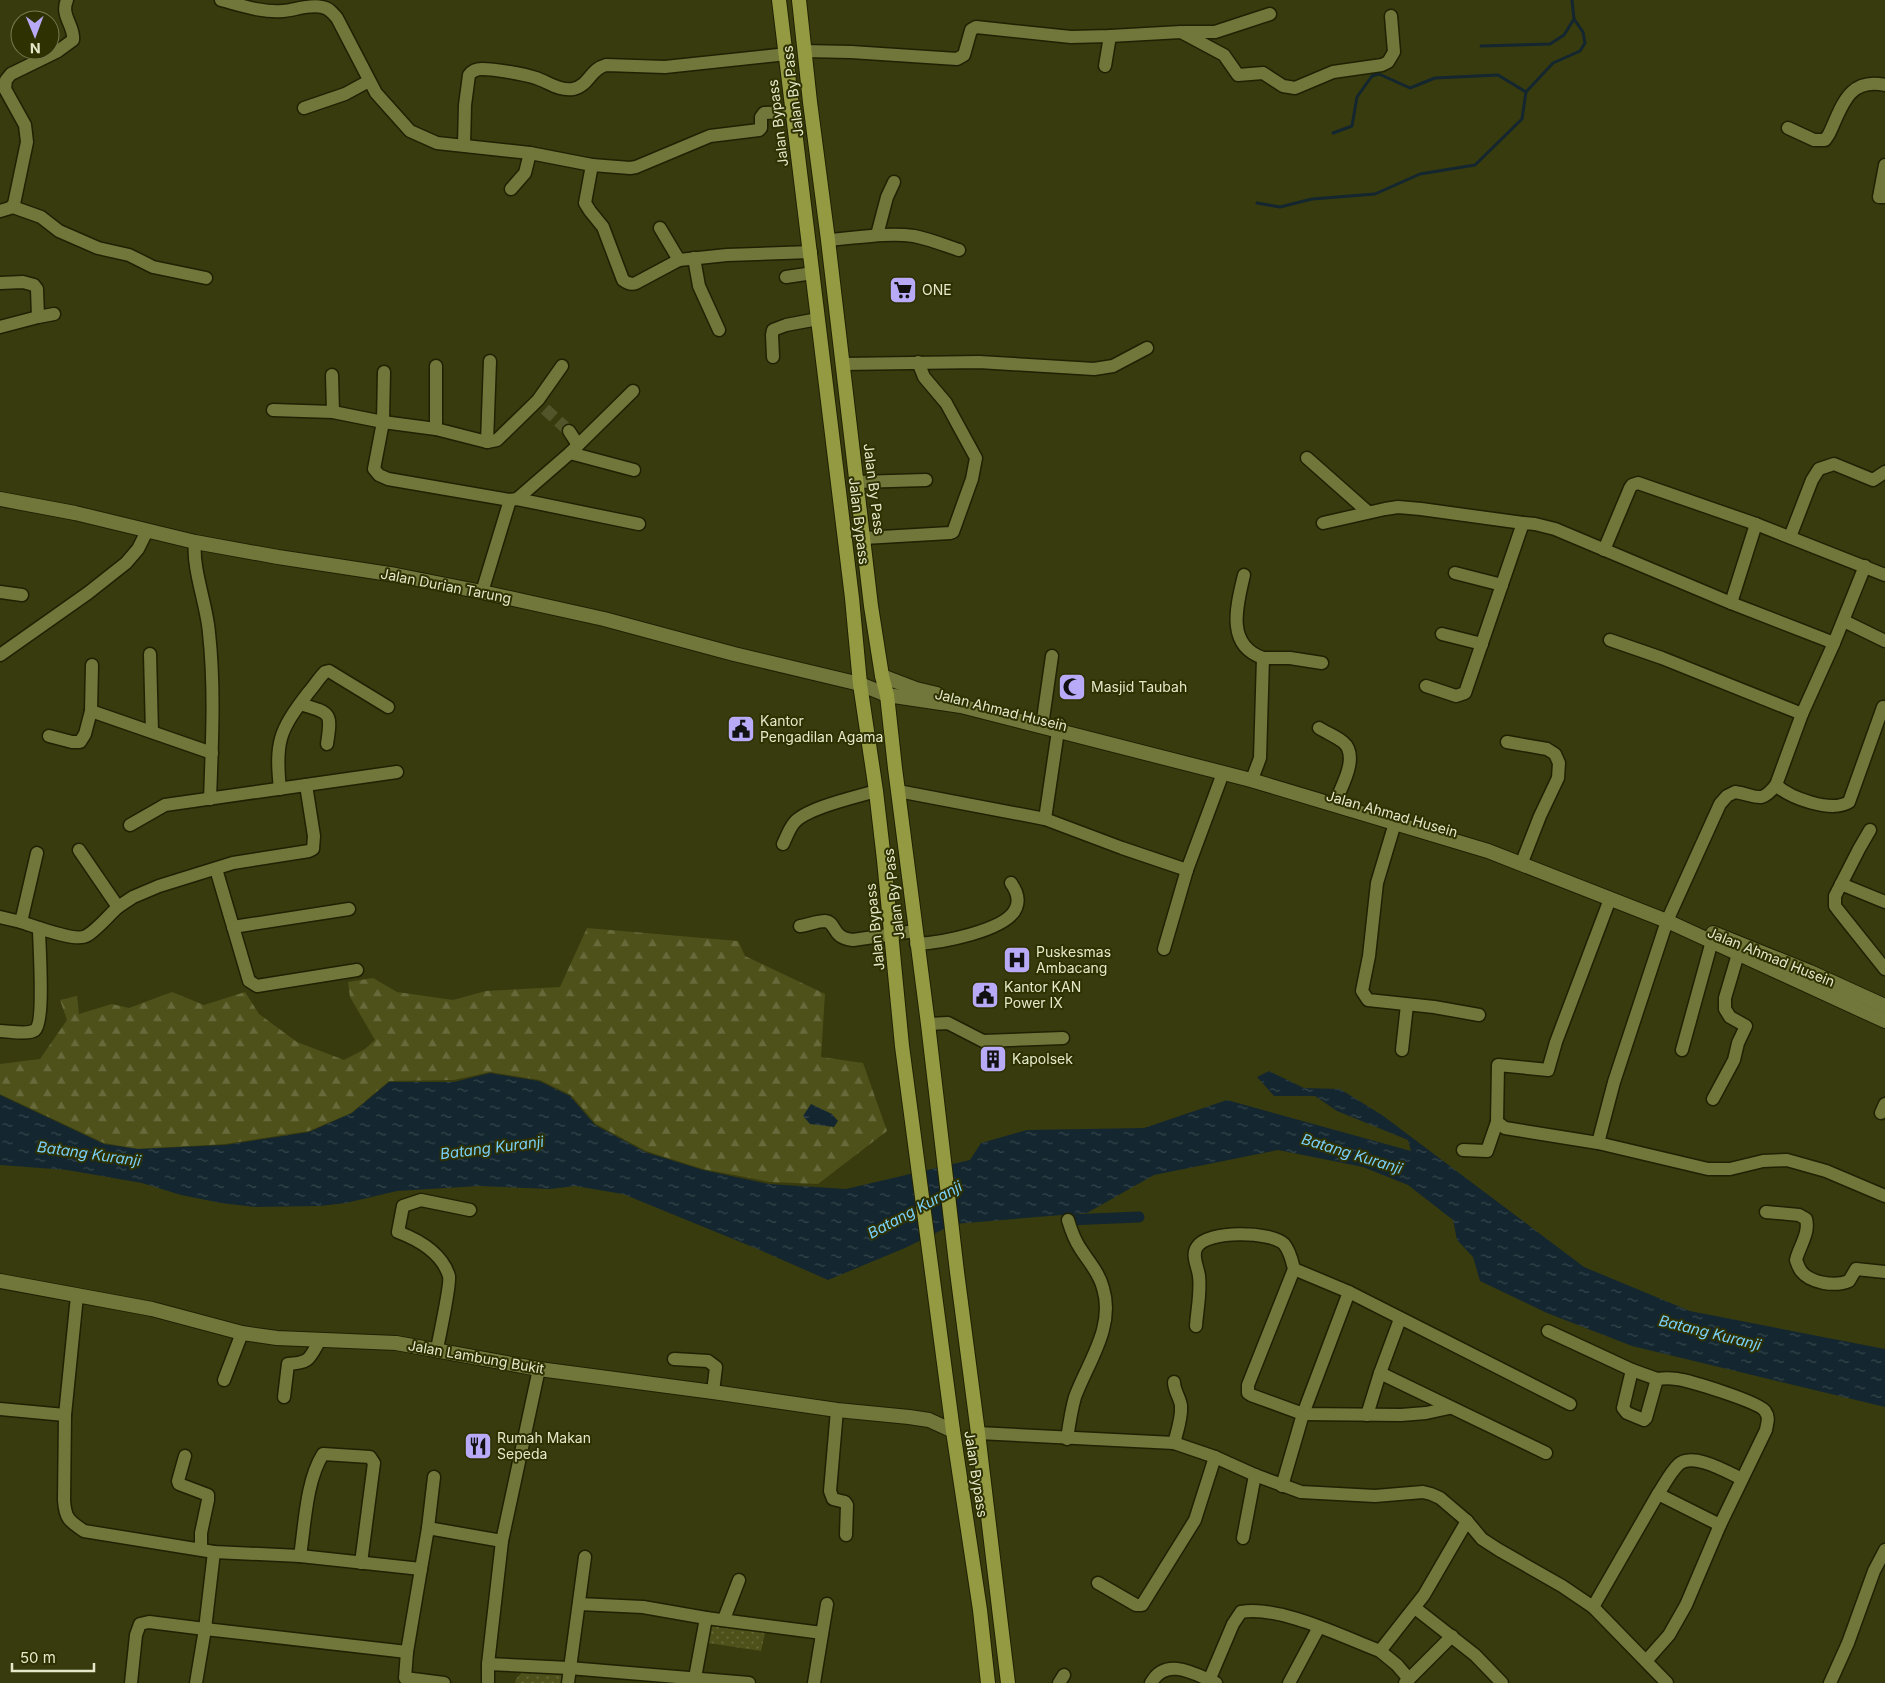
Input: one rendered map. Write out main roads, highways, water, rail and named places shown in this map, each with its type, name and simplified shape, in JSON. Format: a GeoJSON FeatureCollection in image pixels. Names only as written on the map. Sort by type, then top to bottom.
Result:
{"type":"FeatureCollection","features":[{"type":"Feature","properties":{"kind":"highway"},"geometry":{"type":"LineString","coordinates":[[780,5],[800,4]]}},
{"type":"Feature","properties":{"kind":"highway","name":"Jalan By Pass"},"geometry":{"type":"LineString","coordinates":[[800,4],[804,52],[871,606],[882,676],[887,695],[928,1024],[956,1272],[978,1433],[1008,1683]]}},
{"type":"Feature","properties":{"kind":"highway","name":"Jalan Bypass"},"geometry":{"type":"LineString","coordinates":[[780,5],[848,563],[860,684],[876,791],[902,1046],[953,1431],[979,1600],[988,1683]]}},
{"type":"Feature","properties":{"kind":"highway"},"geometry":{"type":"LineString","coordinates":[[822,358],[842,358]]}},
{"type":"Feature","properties":{"kind":"main road","name":"Jalan Durian Tarung"},"geometry":{"type":"LineString","coordinates":[[0,499],[75,513],[195,542],[396,575],[482,592],[604,619],[860,684],[887,695]]}},
{"type":"Feature","properties":{"kind":"main road","name":"Jalan Ahmad Husein"},"geometry":{"type":"LineString","coordinates":[[882,676],[916,689],[1043,719],[1059,727],[1488,851],[1810,972],[1885,1006]]}},
{"type":"Feature","properties":{"kind":"main road","name":"Jalan Ahmad Husein"},"geometry":{"type":"LineString","coordinates":[[887,695],[961,706],[1162,748],[1480,840],[1668,918],[1738,954],[1885,1021]]}},
{"type":"Feature","properties":{"kind":"main road","name":"Jalan Lambung Bukit"},"geometry":{"type":"LineString","coordinates":[[0,1281],[152,1309],[242,1333],[277,1338],[396,1343],[539,1369],[837,1410],[929,1420],[953,1431]]}},
{"type":"Feature","properties":{"kind":"water","name":"Batang Kuranji"},"geometry":{"type":"Polygon","coordinates":[[[1269,1071],[1304,1088],[1340,1089],[1382,1115],[1584,1267],[1690,1311],[1885,1349],[1885,1407],[1632,1346],[1547,1313],[1480,1281],[1473,1257],[1457,1240],[1453,1220],[1408,1185],[1363,1167],[1278,1150],[1154,1175],[1087,1213],[954,1224],[905,1248],[828,1280],[623,1194],[575,1186],[550,1189],[479,1186],[397,1191],[346,1203],[320,1206],[255,1207],[221,1203],[181,1195],[142,1183],[67,1170],[0,1165],[0,1095],[104,1144],[138,1149],[225,1145],[309,1132],[352,1113],[389,1082],[454,1082],[490,1073],[539,1081],[570,1096],[595,1125],[645,1152],[703,1170],[769,1184],[846,1189],[970,1160],[981,1143],[1027,1130],[1144,1128],[1227,1100],[1411,1151],[1408,1140],[1337,1111],[1315,1096],[1274,1096],[1257,1077],[1269,1071]]]}},
{"type":"Feature","properties":{"kind":"water"},"geometry":{"type":"Polygon","coordinates":[[[811,1104],[832,1114],[838,1121],[834,1127],[810,1124],[803,1116],[811,1104]]]}},
{"type":"Feature","properties":{"kind":"waterway"},"geometry":{"type":"LineString","coordinates":[[1481,46],[1550,44],[1564,35],[1574,19],[1572,0]]}},
{"type":"Feature","properties":{"kind":"waterway"},"geometry":{"type":"LineString","coordinates":[[1257,203],[1280,207],[1312,199],[1375,194],[1420,174],[1475,165],[1522,119],[1526,92],[1553,63],[1580,51],[1585,43],[1583,32],[1574,19]]}},
{"type":"Feature","properties":{"kind":"waterway"},"geometry":{"type":"LineString","coordinates":[[1333,133],[1352,126],[1357,97],[1372,76],[1379,74],[1410,88],[1435,78],[1498,75],[1526,92]]}},
{"type":"Feature","properties":{"kind":"waterway"},"geometry":{"type":"LineString","coordinates":[[1067,1212],[1068,1220],[1139,1217]]}},
{"type":"Feature","properties":{"kind":"tunnel"},"geometry":{"type":"LineString","coordinates":[[545,409],[569,431]]}},
{"type":"Feature","properties":{"kind":"place","name":"ONE"},"geometry":{"type":"Point","coordinates":[903,290]}},
{"type":"Feature","properties":{"kind":"place","name":"Masjid Taubah"},"geometry":{"type":"Point","coordinates":[1072,687]}},
{"type":"Feature","properties":{"kind":"place","name":"Kantor Pengadilan Agama"},"geometry":{"type":"Point","coordinates":[741,729]}},
{"type":"Feature","properties":{"kind":"place","name":"Puskesmas Ambacang"},"geometry":{"type":"Point","coordinates":[1017,960]}},
{"type":"Feature","properties":{"kind":"place","name":"Kantor KAN Power IX"},"geometry":{"type":"Point","coordinates":[985,995]}},
{"type":"Feature","properties":{"kind":"place","name":"Kapolsek"},"geometry":{"type":"Point","coordinates":[993,1059]}},
{"type":"Feature","properties":{"kind":"place","name":"Rumah Makan Sepeda"},"geometry":{"type":"Point","coordinates":[478,1446]}}]}
